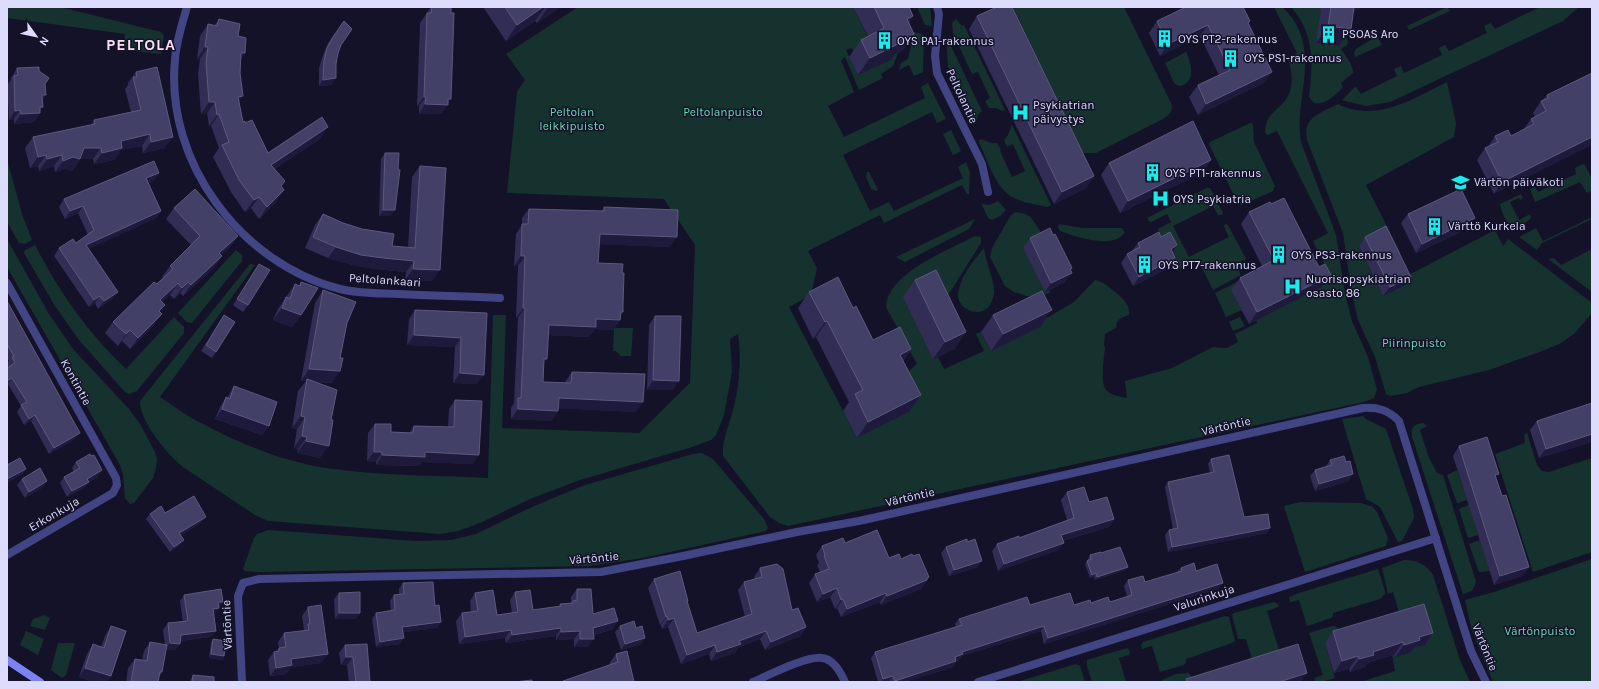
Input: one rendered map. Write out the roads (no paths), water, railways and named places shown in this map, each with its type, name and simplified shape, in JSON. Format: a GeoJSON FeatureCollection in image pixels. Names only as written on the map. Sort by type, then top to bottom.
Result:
{"type":"FeatureCollection","features":[{"type":"Feature","properties":{"kind":"main road"},"geometry":{"type":"LineString","coordinates":[[7,660],[40,682]]}},
{"type":"Feature","properties":{"kind":"street","name":"Peltolankaari"},"geometry":{"type":"LineString","coordinates":[[187,7],[179,33],[175,60],[175,99],[183,136],[195,166],[210,196],[232,224],[252,243],[282,264],[317,281],[340,289],[376,293],[500,298]]}},
{"type":"Feature","properties":{"kind":"street","name":"Peltolantie"},"geometry":{"type":"LineString","coordinates":[[937,7],[939,14],[935,56],[937,72],[982,164],[988,192]]}},
{"type":"Feature","properties":{"kind":"street","name":"Kontintie"},"geometry":{"type":"LineString","coordinates":[[7,283],[116,478],[117,485],[113,493]]}},
{"type":"Feature","properties":{"kind":"street","name":"Värtöntie"},"geometry":{"type":"LineString","coordinates":[[242,682],[238,596],[243,582],[260,579],[601,572],[865,519],[1363,408],[1374,407],[1393,414],[1399,421],[1471,651],[1486,682]]}},
{"type":"Feature","properties":{"kind":"street","name":"Erkonkuja"},"geometry":{"type":"LineString","coordinates":[[7,555],[113,493]]}},
{"type":"Feature","properties":{"kind":"street","name":"Valurinkuja"},"geometry":{"type":"LineString","coordinates":[[978,682],[1436,538]]}},
{"type":"Feature","properties":{"kind":"street"},"geometry":{"type":"LineString","coordinates":[[753,682],[809,659],[823,658],[835,666],[845,682]]}},
{"type":"Feature","properties":{"kind":"place","name":"PSOAS Aro"},"geometry":{"type":"Point","coordinates":[1329,34]}},
{"type":"Feature","properties":{"kind":"place","name":"OYS PT2-rakennus"},"geometry":{"type":"Point","coordinates":[1165,39]}},
{"type":"Feature","properties":{"kind":"place","name":"OYS PA1-rakennus"},"geometry":{"type":"Point","coordinates":[884,41]}},
{"type":"Feature","properties":{"kind":"place","name":"OYS PS1-rakennus"},"geometry":{"type":"Point","coordinates":[1231,58]}},
{"type":"Feature","properties":{"kind":"place","name":"Psykiatrian päivystys"},"geometry":{"type":"Point","coordinates":[1020,112]}},
{"type":"Feature","properties":{"kind":"place","name":"OYS PT1-rakennus"},"geometry":{"type":"Point","coordinates":[1152,173]}},
{"type":"Feature","properties":{"kind":"place","name":"Värtön päiväkoti"},"geometry":{"type":"Point","coordinates":[1461,182]}},
{"type":"Feature","properties":{"kind":"place","name":"OYS Psykiatria"},"geometry":{"type":"Point","coordinates":[1160,199]}},
{"type":"Feature","properties":{"kind":"place","name":"Värttö Kurkela"},"geometry":{"type":"Point","coordinates":[1435,226]}},
{"type":"Feature","properties":{"kind":"place","name":"OYS PS3-rakennus"},"geometry":{"type":"Point","coordinates":[1278,255]}},
{"type":"Feature","properties":{"kind":"place","name":"OYS PT7-rakennus"},"geometry":{"type":"Point","coordinates":[1145,265]}},
{"type":"Feature","properties":{"kind":"place","name":"Nuorisopsykiatrian osasto 86"},"geometry":{"type":"Point","coordinates":[1293,286]}},
{"type":"Feature","properties":{"kind":"district","name":"PELTOLA"},"geometry":{"type":"Point","coordinates":[141,44]}},
{"type":"Feature","properties":{"kind":"park label","name":"Peltolanpuisto"},"geometry":{"type":"Point","coordinates":[723,112]}},
{"type":"Feature","properties":{"kind":"park label","name":"Peltolan leikkipuisto"},"geometry":{"type":"Point","coordinates":[572,119]}},
{"type":"Feature","properties":{"kind":"park label","name":"Piirinpuisto"},"geometry":{"type":"Point","coordinates":[1414,343]}},
{"type":"Feature","properties":{"kind":"park label","name":"Värtönpuisto"},"geometry":{"type":"Point","coordinates":[1540,631]}}]}
